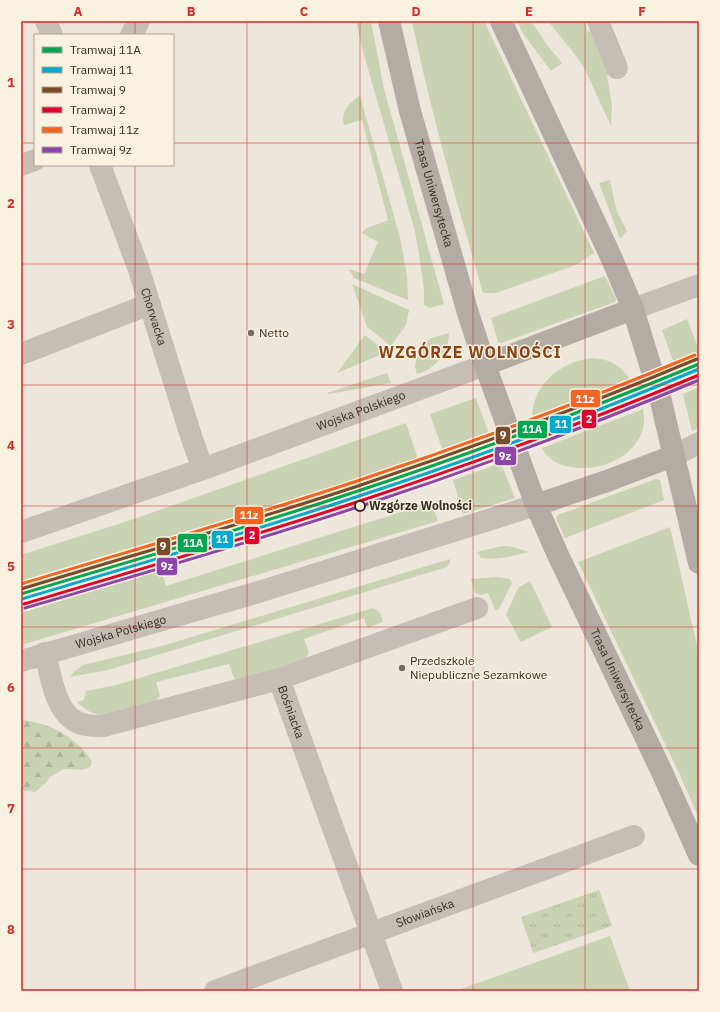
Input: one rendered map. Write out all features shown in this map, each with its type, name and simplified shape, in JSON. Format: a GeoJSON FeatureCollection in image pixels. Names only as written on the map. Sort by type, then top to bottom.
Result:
{"type":"FeatureCollection","features":[{"type":"Feature","properties":{"kind":"main road","name":"Trasa Uniwersytecka"},"geometry":{"type":"LineString","coordinates":[[389,21],[410,111],[464,300],[485,365],[536,504],[565,569],[661,770],[699,855]]}},
{"type":"Feature","properties":{"kind":"main road"},"geometry":{"type":"LineString","coordinates":[[501,21],[612,259],[633,309],[660,397],[699,563]]}},
{"type":"Feature","properties":{"kind":"main road","name":"Wojska Polskiego"},"geometry":{"type":"LineString","coordinates":[[485,365],[633,309]]}},
{"type":"Feature","properties":{"kind":"main road","name":"Wojska Polskiego"},"geometry":{"type":"LineString","coordinates":[[536,504],[607,481],[673,456]]}},
{"type":"Feature","properties":{"kind":"street"},"geometry":{"type":"LineString","coordinates":[[46,21],[52,34]]}},
{"type":"Feature","properties":{"kind":"street"},"geometry":{"type":"LineString","coordinates":[[132,34],[139,21]]}},
{"type":"Feature","properties":{"kind":"street"},"geometry":{"type":"LineString","coordinates":[[598,21],[617,68]]}},
{"type":"Feature","properties":{"kind":"street"},"geometry":{"type":"LineString","coordinates":[[21,165],[34,160]]}},
{"type":"Feature","properties":{"kind":"street","name":"Chorwacka"},"geometry":{"type":"LineString","coordinates":[[100,166],[138,268],[192,439],[203,469]]}},
{"type":"Feature","properties":{"kind":"street","name":"Wojska Polskiego"},"geometry":{"type":"LineString","coordinates":[[633,309],[699,285]]}},
{"type":"Feature","properties":{"kind":"street"},"geometry":{"type":"LineString","coordinates":[[21,354],[150,304]]}},
{"type":"Feature","properties":{"kind":"street","name":"Wojska Polskiego"},"geometry":{"type":"LineString","coordinates":[[21,532],[203,469],[485,365]]}},
{"type":"Feature","properties":{"kind":"street","name":"Wojska Polskiego"},"geometry":{"type":"LineString","coordinates":[[673,456],[699,444]]}},
{"type":"Feature","properties":{"kind":"street","name":"Wojska Polskiego"},"geometry":{"type":"LineString","coordinates":[[21,661],[262,591],[536,504]]}},
{"type":"Feature","properties":{"kind":"street"},"geometry":{"type":"LineString","coordinates":[[279,679],[477,608]]}},
{"type":"Feature","properties":{"kind":"street","name":"Bośniacka"},"geometry":{"type":"LineString","coordinates":[[45,653],[56,694],[66,713],[74,721],[87,725],[102,726],[121,722],[279,679],[392,991]]}},
{"type":"Feature","properties":{"kind":"street","name":"Słowiańska"},"geometry":{"type":"LineString","coordinates":[[215,991],[634,836]]}},
{"type":"Feature","properties":{"kind":"green space"},"geometry":{"type":"Polygon","coordinates":[[[356,21],[371,21],[384,89],[444,304],[430,308],[424,305],[424,289],[415,231],[364,55],[356,21]]]}},
{"type":"Feature","properties":{"kind":"green space"},"geometry":{"type":"Polygon","coordinates":[[[412,21],[484,21],[594,253],[576,265],[496,293],[483,293],[436,124],[412,21]]]}},
{"type":"Feature","properties":{"kind":"green space"},"geometry":{"type":"Polygon","coordinates":[[[517,21],[531,21],[547,45],[562,63],[551,71],[524,35],[517,21]]]}},
{"type":"Feature","properties":{"kind":"green space"},"geometry":{"type":"Polygon","coordinates":[[[548,21],[585,21],[587,31],[598,34],[610,71],[607,76],[612,105],[611,126],[580,61],[548,21]]]}},
{"type":"Feature","properties":{"kind":"green space"},"geometry":{"type":"Polygon","coordinates":[[[360,96],[400,237],[407,276],[408,300],[354,278],[349,269],[364,274],[378,242],[362,233],[365,229],[388,220],[362,120],[344,125],[343,121],[346,108],[352,101],[360,96]]]}},
{"type":"Feature","properties":{"kind":"green space"},"geometry":{"type":"Polygon","coordinates":[[[610,180],[617,212],[627,231],[620,239],[599,183],[610,180]]]}},
{"type":"Feature","properties":{"kind":"green space"},"geometry":{"type":"Polygon","coordinates":[[[605,276],[616,299],[615,302],[501,343],[498,342],[491,318],[605,276]]]}},
{"type":"Feature","properties":{"kind":"green space"},"geometry":{"type":"Polygon","coordinates":[[[352,284],[409,310],[406,325],[391,346],[367,327],[352,284]]]}},
{"type":"Feature","properties":{"kind":"green space"},"geometry":{"type":"Polygon","coordinates":[[[687,319],[699,350],[699,359],[676,369],[662,330],[687,319]]]}},
{"type":"Feature","properties":{"kind":"green space"},"geometry":{"type":"Polygon","coordinates":[[[449,333],[447,347],[440,359],[424,372],[417,374],[415,367],[416,360],[429,339],[449,333]]]}},
{"type":"Feature","properties":{"kind":"green space"},"geometry":{"type":"Polygon","coordinates":[[[365,335],[387,352],[337,373],[365,335]]]}},
{"type":"Feature","properties":{"kind":"green space"},"geometry":{"type":"Polygon","coordinates":[[[592,358],[606,360],[622,369],[634,386],[533,427],[532,414],[535,401],[547,380],[567,365],[592,358]]]}},
{"type":"Feature","properties":{"kind":"green space"},"geometry":{"type":"Polygon","coordinates":[[[387,373],[391,383],[329,394],[327,393],[387,373]]]}},
{"type":"Feature","properties":{"kind":"green space"},"geometry":{"type":"Polygon","coordinates":[[[699,387],[699,427],[692,431],[683,394],[699,387]]]}},
{"type":"Feature","properties":{"kind":"green space"},"geometry":{"type":"Polygon","coordinates":[[[476,398],[491,440],[445,457],[430,414],[476,398]]]}},
{"type":"Feature","properties":{"kind":"green space"},"geometry":{"type":"Polygon","coordinates":[[[643,409],[644,423],[641,435],[635,445],[626,454],[604,465],[591,468],[570,467],[556,462],[546,455],[542,448],[643,409]]]}},
{"type":"Feature","properties":{"kind":"green space"},"geometry":{"type":"Polygon","coordinates":[[[406,423],[420,465],[21,587],[21,555],[137,518],[406,423]]]}},
{"type":"Feature","properties":{"kind":"green space"},"geometry":{"type":"Polygon","coordinates":[[[501,463],[515,498],[463,514],[453,480],[501,463]]]}},
{"type":"Feature","properties":{"kind":"green space"},"geometry":{"type":"Polygon","coordinates":[[[656,479],[660,480],[664,500],[565,538],[556,518],[558,515],[656,479]]]}},
{"type":"Feature","properties":{"kind":"green space"},"geometry":{"type":"Polygon","coordinates":[[[426,507],[434,512],[438,521],[21,645],[21,613],[161,570],[166,586],[411,509],[426,507]]]}},
{"type":"Feature","properties":{"kind":"green space"},"geometry":{"type":"Polygon","coordinates":[[[670,527],[699,654],[699,818],[578,562],[670,527]]]}},
{"type":"Feature","properties":{"kind":"green space"},"geometry":{"type":"Polygon","coordinates":[[[502,546],[509,546],[529,552],[505,557],[481,558],[477,552],[502,546]]]}},
{"type":"Feature","properties":{"kind":"green space"},"geometry":{"type":"Polygon","coordinates":[[[450,559],[450,563],[447,567],[108,670],[70,677],[83,665],[162,646],[450,559]]]}},
{"type":"Feature","properties":{"kind":"green space"},"geometry":{"type":"Polygon","coordinates":[[[497,577],[510,579],[512,583],[499,609],[495,610],[488,593],[481,595],[475,593],[471,579],[497,577]]]}},
{"type":"Feature","properties":{"kind":"green space"},"geometry":{"type":"Polygon","coordinates":[[[530,581],[552,627],[521,642],[506,615],[518,588],[530,581]]]}},
{"type":"Feature","properties":{"kind":"green space"},"geometry":{"type":"Polygon","coordinates":[[[373,608],[380,613],[383,622],[367,628],[364,618],[304,639],[309,653],[305,659],[239,680],[234,678],[229,664],[156,682],[160,696],[155,702],[119,712],[99,715],[87,710],[77,702],[84,700],[86,691],[116,685],[373,608]]]}},
{"type":"Feature","properties":{"kind":"green space"},"geometry":{"type":"Polygon","coordinates":[[[21,720],[50,727],[67,736],[81,748],[92,761],[90,767],[82,770],[64,769],[50,777],[46,783],[35,792],[21,790],[21,720]]]}},
{"type":"Feature","properties":{"kind":"green space"},"geometry":{"type":"Polygon","coordinates":[[[599,890],[612,926],[533,953],[521,917],[599,890]]]}},
{"type":"Feature","properties":{"kind":"green space"},"geometry":{"type":"Polygon","coordinates":[[[610,936],[630,991],[462,991],[461,989],[610,936]]]}},
{"type":"Feature","properties":{"kind":"tram line","name":"11z"},"geometry":{"type":"LineString","coordinates":[[21,584],[189,534],[400,467],[485,437],[695,355]]}},
{"type":"Feature","properties":{"kind":"tram line","name":"9"},"geometry":{"type":"LineString","coordinates":[[21,589],[190,539],[401,472],[571,410],[697,359]]}},
{"type":"Feature","properties":{"kind":"tram line","name":"11A"},"geometry":{"type":"LineString","coordinates":[[21,594],[190,544],[401,477],[615,398],[699,364]]}},
{"type":"Feature","properties":{"kind":"tram line","name":"11"},"geometry":{"type":"LineString","coordinates":[[22,599],[233,536],[402,482],[530,436],[699,369]]}},
{"type":"Feature","properties":{"kind":"tram line","name":"2"},"geometry":{"type":"LineString","coordinates":[[24,604],[279,527],[406,486],[574,425],[699,375]]}},
{"type":"Feature","properties":{"kind":"tram line","name":"9z"},"geometry":{"type":"LineString","coordinates":[[25,608],[322,519],[406,491],[533,446],[699,380]]}},
{"type":"Feature","properties":{"kind":"place","name":"Netto"},"geometry":{"type":"Point","coordinates":[251,333]}},
{"type":"Feature","properties":{"kind":"place","name":"Wzgórze Wolności"},"geometry":{"type":"Point","coordinates":[360,506]}},
{"type":"Feature","properties":{"kind":"place","name":"Przedszkole Niepubliczne Sezamkowe"},"geometry":{"type":"Point","coordinates":[402,668]}},
{"type":"Feature","properties":{"kind":"district","name":"WZGÓRZE WOLNOŚCI"},"geometry":{"type":"Point","coordinates":[470,352]}}]}
